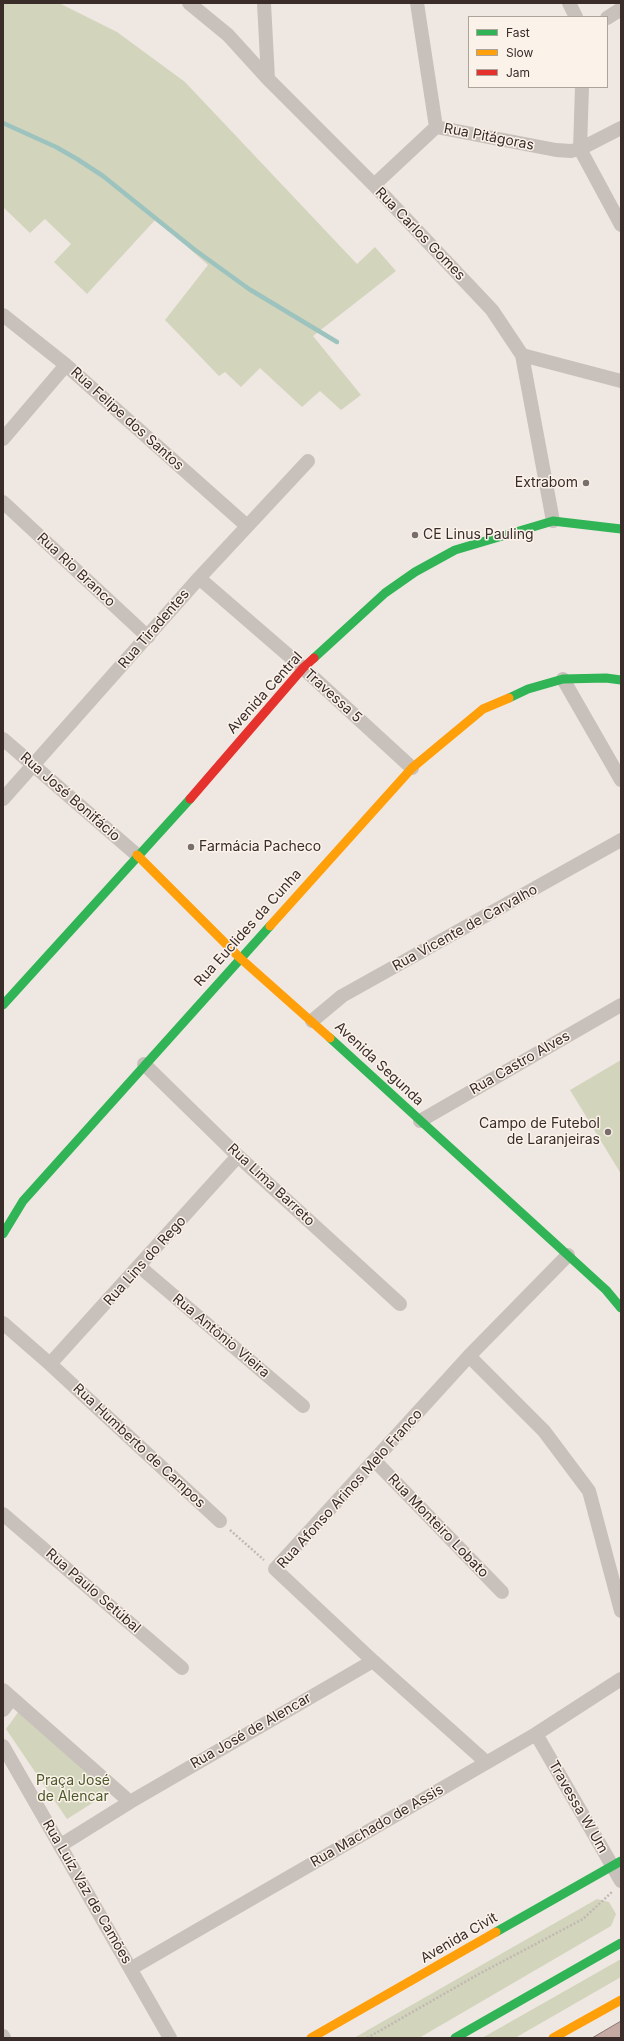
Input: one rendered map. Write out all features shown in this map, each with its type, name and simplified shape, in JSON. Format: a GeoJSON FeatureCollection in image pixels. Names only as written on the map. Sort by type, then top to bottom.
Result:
{"type":"FeatureCollection","features":[{"type":"Feature","properties":{"kind":"street","name":"Rua Carlos Gomes"},"geometry":{"type":"LineString","coordinates":[[189,3],[228,35],[268,79],[374,185],[492,310],[522,355],[553,521]]}},
{"type":"Feature","properties":{"kind":"street"},"geometry":{"type":"LineString","coordinates":[[264,3],[268,79]]}},
{"type":"Feature","properties":{"kind":"street"},"geometry":{"type":"LineString","coordinates":[[417,3],[436,127]]}},
{"type":"Feature","properties":{"kind":"street"},"geometry":{"type":"LineString","coordinates":[[569,3],[576,16]]}},
{"type":"Feature","properties":{"kind":"street"},"geometry":{"type":"LineString","coordinates":[[608,17],[621,8]]}},
{"type":"Feature","properties":{"kind":"street"},"geometry":{"type":"LineString","coordinates":[[582,88],[580,149],[621,225]]}},
{"type":"Feature","properties":{"kind":"street","name":"Rua Pitágoras"},"geometry":{"type":"LineString","coordinates":[[374,185],[436,127],[556,150],[580,149],[621,128]]}},
{"type":"Feature","properties":{"kind":"street","name":"Rua Felipe dos Santos"},"geometry":{"type":"LineString","coordinates":[[3,314],[66,365],[247,526]]}},
{"type":"Feature","properties":{"kind":"street"},"geometry":{"type":"LineString","coordinates":[[522,355],[621,381]]}},
{"type":"Feature","properties":{"kind":"street"},"geometry":{"type":"LineString","coordinates":[[3,439],[66,365]]}},
{"type":"Feature","properties":{"kind":"street","name":"Rua Tiradentes"},"geometry":{"type":"LineString","coordinates":[[3,799],[199,578],[308,461]]}},
{"type":"Feature","properties":{"kind":"street","name":"Rua Rio Branco"},"geometry":{"type":"LineString","coordinates":[[3,502],[148,637]]}},
{"type":"Feature","properties":{"kind":"street","name":"Avenida Central"},"geometry":{"type":"LineString","coordinates":[[3,1005],[137,855],[223,762],[303,668],[384,593],[415,572],[455,550],[553,521],[621,529]]}},
{"type":"Feature","properties":{"kind":"street","name":"Travessa 5"},"geometry":{"type":"LineString","coordinates":[[199,578],[303,668],[412,768]]}},
{"type":"Feature","properties":{"kind":"street","name":"Rua Euclides da Cunha"},"geometry":{"type":"LineString","coordinates":[[3,1234],[23,1201],[144,1064],[412,768],[483,709],[528,689],[563,679],[606,678],[621,680]]}},
{"type":"Feature","properties":{"kind":"street"},"geometry":{"type":"LineString","coordinates":[[563,679],[621,780]]}},
{"type":"Feature","properties":{"kind":"street","name":"Rua José Bonifácio"},"geometry":{"type":"LineString","coordinates":[[3,739],[137,855]]}},
{"type":"Feature","properties":{"kind":"street","name":"Rua Vicente de Carvalho"},"geometry":{"type":"LineString","coordinates":[[312,1021],[342,996],[621,840]]}},
{"type":"Feature","properties":{"kind":"street","name":"Avenida Segunda"},"geometry":{"type":"LineString","coordinates":[[137,855],[155,871],[240,958],[312,1021],[606,1290]]}},
{"type":"Feature","properties":{"kind":"street","name":"Rua Castro Alves"},"geometry":{"type":"LineString","coordinates":[[420,1121],[621,1005]]}},
{"type":"Feature","properties":{"kind":"street","name":"Rua Lima Barreto"},"geometry":{"type":"LineString","coordinates":[[144,1064],[238,1156],[400,1304]]}},
{"type":"Feature","properties":{"kind":"street","name":"Rua Lins do Rego"},"geometry":{"type":"LineString","coordinates":[[50,1364],[140,1267],[238,1156]]}},
{"type":"Feature","properties":{"kind":"street","name":"Rua Afonso Arinos Melo Franco"},"geometry":{"type":"LineString","coordinates":[[486,1762],[373,1661],[275,1569],[469,1356],[568,1255]]}},
{"type":"Feature","properties":{"kind":"street","name":"Rua Antônio Vieira"},"geometry":{"type":"LineString","coordinates":[[140,1267],[303,1406]]}},
{"type":"Feature","properties":{"kind":"street"},"geometry":{"type":"LineString","coordinates":[[606,1290],[621,1296]]}},
{"type":"Feature","properties":{"kind":"street"},"geometry":{"type":"LineString","coordinates":[[606,1290],[621,1308]]}},
{"type":"Feature","properties":{"kind":"street","name":"Rua Humberto de Campos"},"geometry":{"type":"LineString","coordinates":[[3,1323],[50,1364],[220,1521]]}},
{"type":"Feature","properties":{"kind":"street"},"geometry":{"type":"LineString","coordinates":[[469,1356],[544,1431],[589,1491],[619,1594],[621,1610]]}},
{"type":"Feature","properties":{"kind":"street","name":"Rua Monteiro Lobato"},"geometry":{"type":"LineString","coordinates":[[374,1460],[502,1592]]}},
{"type":"Feature","properties":{"kind":"street","name":"Rua Paulo Setúbal"},"geometry":{"type":"LineString","coordinates":[[3,1514],[182,1668]]}},
{"type":"Feature","properties":{"kind":"street","name":"Rua José de Alencar"},"geometry":{"type":"LineString","coordinates":[[60,1845],[130,1802],[373,1661]]}},
{"type":"Feature","properties":{"kind":"street","name":"Rua Machado de Assis"},"geometry":{"type":"LineString","coordinates":[[132,1968],[536,1734],[621,1679]]}},
{"type":"Feature","properties":{"kind":"street"},"geometry":{"type":"LineString","coordinates":[[3,1710],[8,1694],[130,1802]]}},
{"type":"Feature","properties":{"kind":"street","name":"Travessa W Um"},"geometry":{"type":"LineString","coordinates":[[536,1734],[617,1864],[618,1885]]}},
{"type":"Feature","properties":{"kind":"street","name":"Rua Luíz Vaz de Camões"},"geometry":{"type":"LineString","coordinates":[[3,1746],[132,1968],[170,2038]]}},
{"type":"Feature","properties":{"kind":"street","name":"Avenida Civit"},"geometry":{"type":"LineString","coordinates":[[311,2038],[617,1864]]}},
{"type":"Feature","properties":{"kind":"street"},"geometry":{"type":"LineString","coordinates":[[455,2038],[621,1943]]}},
{"type":"Feature","properties":{"kind":"street"},"geometry":{"type":"LineString","coordinates":[[554,2038],[621,2000]]}},
{"type":"Feature","properties":{"kind":"path"},"geometry":{"type":"LineString","coordinates":[[220,1521],[275,1569]]}},
{"type":"Feature","properties":{"kind":"path"},"geometry":{"type":"LineString","coordinates":[[367,2038],[477,1975],[583,1919],[618,1885]]}},
{"type":"Feature","properties":{"kind":"green space"},"geometry":{"type":"Polygon","coordinates":[[[3,3],[59,3],[117,32],[185,82],[357,264],[375,247],[396,271],[313,336],[361,395],[341,410],[320,391],[302,407],[260,368],[241,387],[225,372],[219,376],[165,320],[208,265],[156,219],[87,294],[54,262],[71,244],[45,219],[30,233],[3,207],[3,3]]]}},
{"type":"Feature","properties":{"kind":"green space","name":"Campo de Futebol de Laranjeiras"},"geometry":{"type":"Polygon","coordinates":[[[621,1060],[621,1174],[570,1090],[621,1060]]]}},
{"type":"Feature","properties":{"kind":"green space","name":"Praça José de Alencar"},"geometry":{"type":"Polygon","coordinates":[[[19,1711],[110,1792],[67,1819],[6,1729],[19,1711]]]}},
{"type":"Feature","properties":{"kind":"green space"},"geometry":{"type":"Polygon","coordinates":[[[597,1899],[609,1902],[616,1914],[611,1926],[419,2038],[354,2038],[597,1899]]]}},
{"type":"Feature","properties":{"kind":"green space"},"geometry":{"type":"Polygon","coordinates":[[[621,1959],[621,1977],[515,2038],[482,2038],[621,1959]]]}},
{"type":"Feature","properties":{"kind":"building"},"geometry":{"type":"Polygon","coordinates":[[[621,2021],[621,2038],[592,2038],[621,2021]]]}},
{"type":"Feature","properties":{"kind":"waterway"},"geometry":{"type":"LineString","coordinates":[[3,123],[56,147],[103,176],[195,250],[249,289],[337,342]]}},
{"type":"Feature","properties":{"kind":"traffic: fast"},"geometry":{"type":"LineString","coordinates":[[314,658],[385,593],[415,572],[455,550],[553,521],[621,529]]}},
{"type":"Feature","properties":{"kind":"traffic: fast"},"geometry":{"type":"LineString","coordinates":[[509,698],[528,689],[563,679],[606,678],[621,680]]}},
{"type":"Feature","properties":{"kind":"traffic: fast"},"geometry":{"type":"LineString","coordinates":[[3,1005],[190,799]]}},
{"type":"Feature","properties":{"kind":"traffic: fast"},"geometry":{"type":"LineString","coordinates":[[3,1234],[23,1201],[270,926]]}},
{"type":"Feature","properties":{"kind":"traffic: fast"},"geometry":{"type":"LineString","coordinates":[[330,1038],[606,1290],[621,1308]]}},
{"type":"Feature","properties":{"kind":"traffic: fast"},"geometry":{"type":"LineString","coordinates":[[496,1932],[621,1861]]}},
{"type":"Feature","properties":{"kind":"traffic: fast"},"geometry":{"type":"LineString","coordinates":[[455,2038],[621,1943]]}},
{"type":"Feature","properties":{"kind":"traffic: slow"},"geometry":{"type":"LineString","coordinates":[[270,926],[412,768],[483,709],[509,698]]}},
{"type":"Feature","properties":{"kind":"traffic: slow"},"geometry":{"type":"LineString","coordinates":[[137,855],[240,958],[330,1038]]}},
{"type":"Feature","properties":{"kind":"traffic: slow"},"geometry":{"type":"LineString","coordinates":[[311,2038],[496,1932]]}},
{"type":"Feature","properties":{"kind":"traffic: slow"},"geometry":{"type":"LineString","coordinates":[[553,2038],[621,2000]]}},
{"type":"Feature","properties":{"kind":"traffic: jam"},"geometry":{"type":"LineString","coordinates":[[190,799],[303,668],[314,658]]}},
{"type":"Feature","properties":{"kind":"place","name":"Extrabom"},"geometry":{"type":"Point","coordinates":[586,483]}},
{"type":"Feature","properties":{"kind":"place","name":"CE Linus Pauling"},"geometry":{"type":"Point","coordinates":[415,535]}},
{"type":"Feature","properties":{"kind":"place","name":"Farmácia Pacheco"},"geometry":{"type":"Point","coordinates":[191,847]}},
{"type":"Feature","properties":{"kind":"place","name":"Campo de Futebol de Laranjeiras"},"geometry":{"type":"Point","coordinates":[608,1132]}}]}
